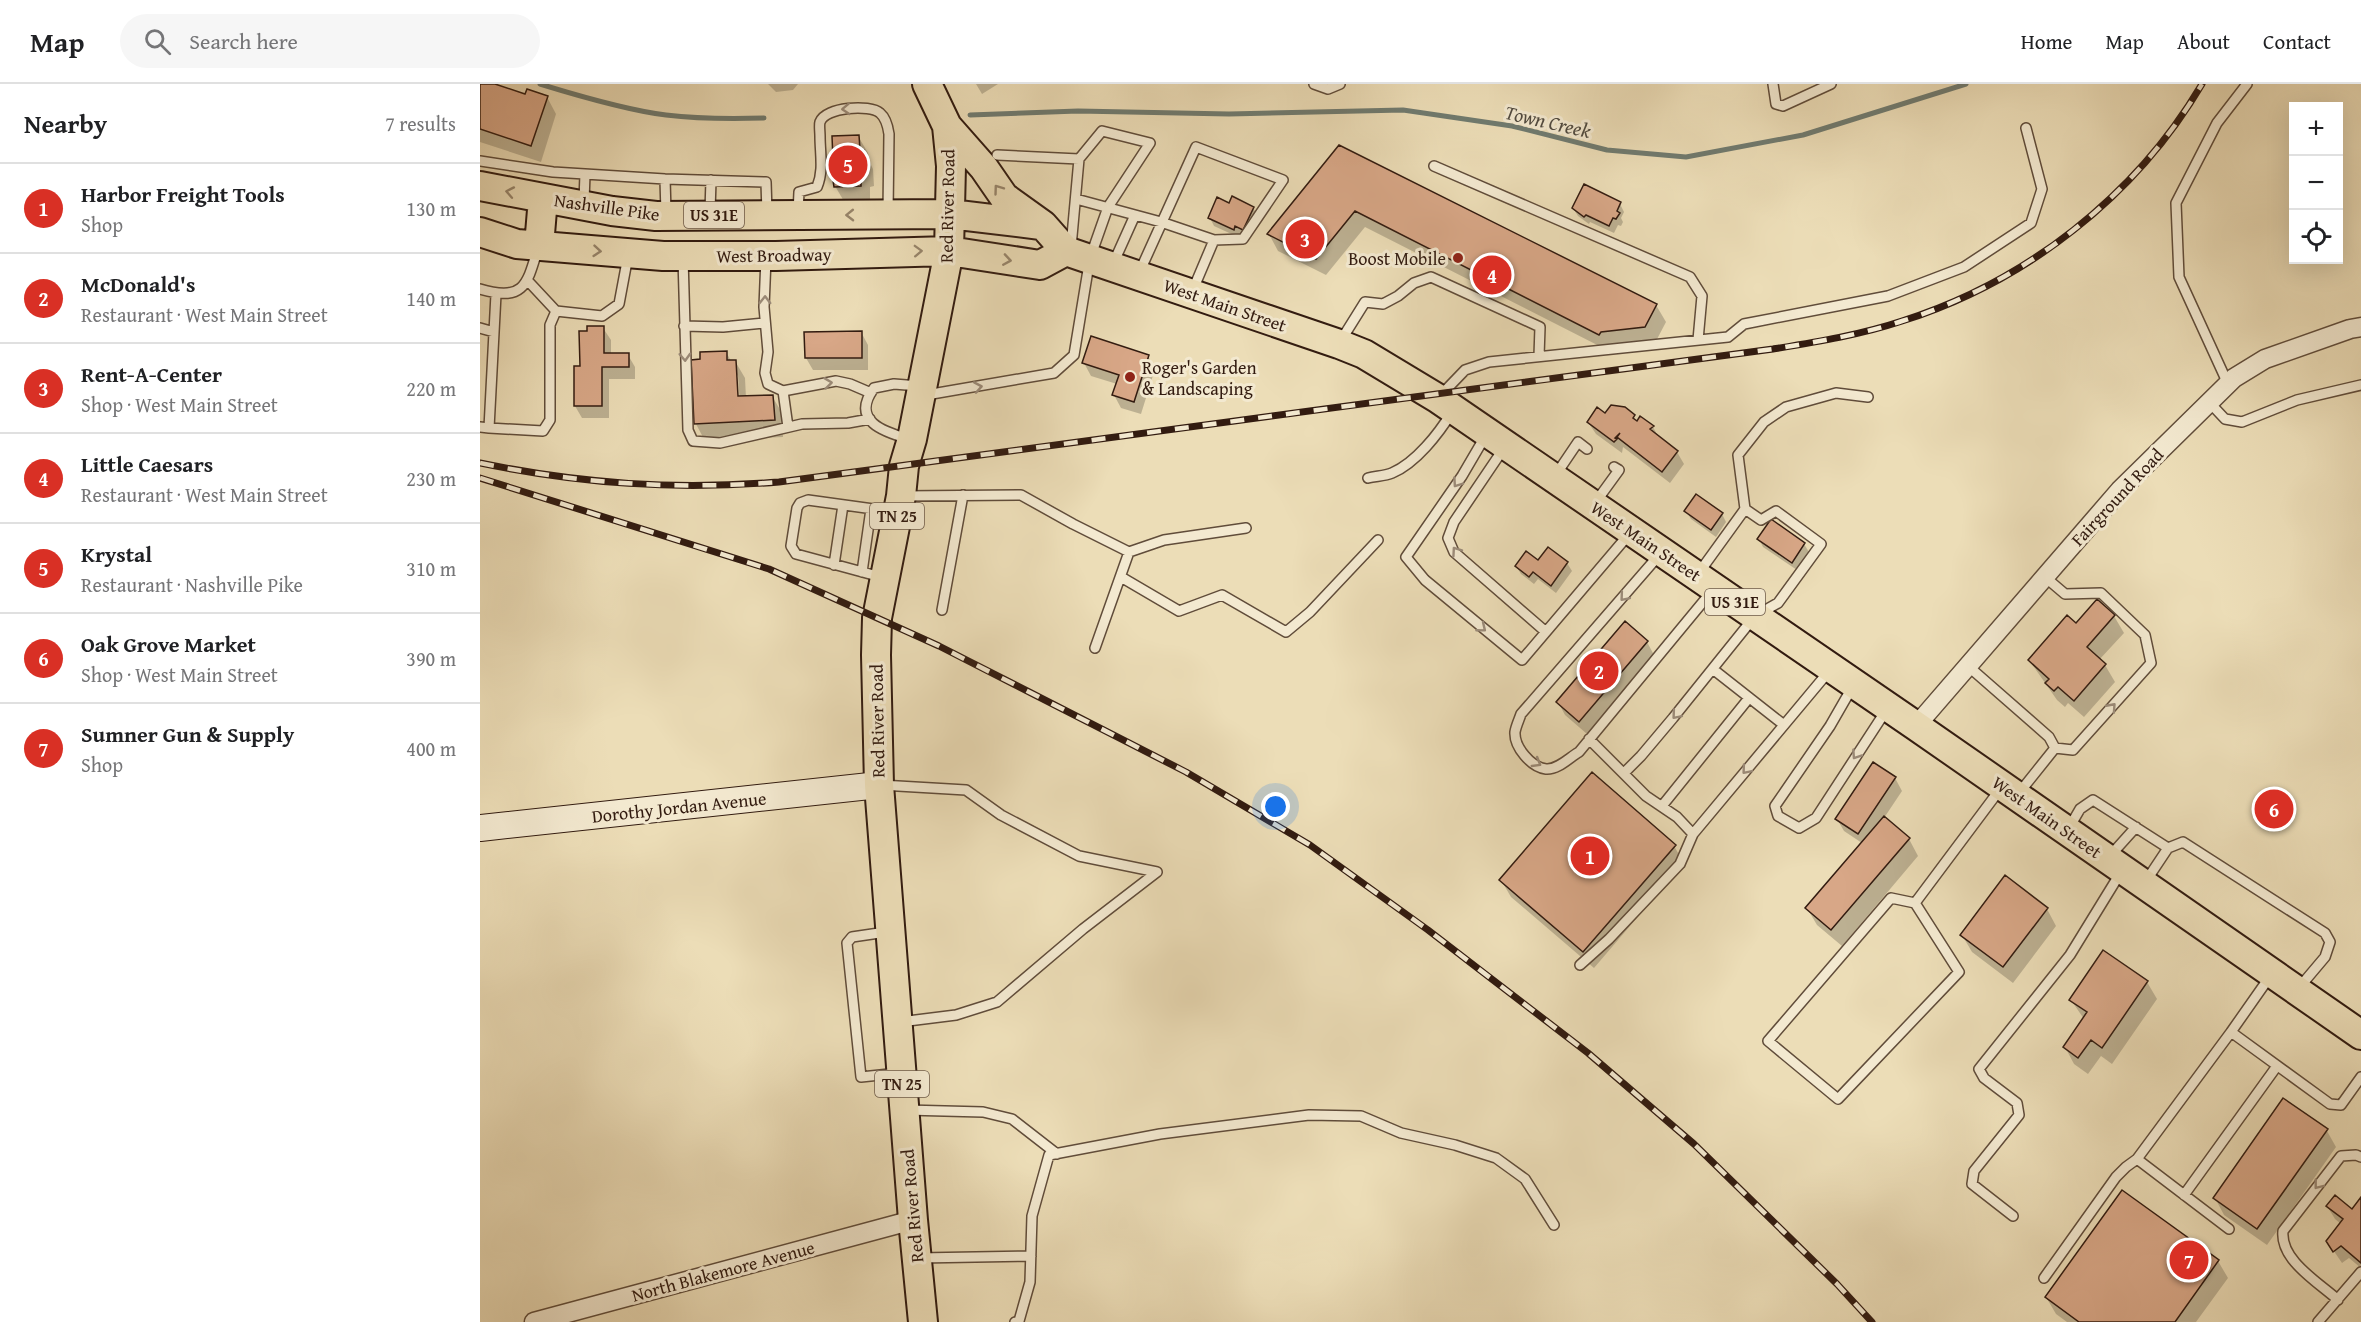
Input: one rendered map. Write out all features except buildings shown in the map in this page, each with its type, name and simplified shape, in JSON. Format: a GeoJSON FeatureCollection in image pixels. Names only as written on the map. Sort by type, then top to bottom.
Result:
{"type":"FeatureCollection","features":[{"type":"Feature","properties":{"kind":"main road","name":"TN 25"},"geometry":{"type":"LineString","coordinates":[[927,84],[946,126]]}},
{"type":"Feature","properties":{"kind":"main road","name":"Red River Road"},"geometry":{"type":"LineString","coordinates":[[923,1322],[912,1220],[879,785],[877,618],[873,575],[889,506],[912,439],[949,251],[951,166],[946,126]]}},
{"type":"Feature","properties":{"kind":"main road"},"geometry":{"type":"LineString","coordinates":[[946,126],[984,168],[1004,197],[1085,257]]}},
{"type":"Feature","properties":{"kind":"main road","name":"Nashville Pike"},"geometry":{"type":"LineString","coordinates":[[480,186],[612,211],[666,216],[950,214]]}},
{"type":"Feature","properties":{"kind":"main road"},"geometry":{"type":"LineString","coordinates":[[539,246],[543,198]]}},
{"type":"Feature","properties":{"kind":"main road","name":"US 31E"},"geometry":{"type":"LineString","coordinates":[[950,214],[1044,225]]}},
{"type":"Feature","properties":{"kind":"main road","name":"West Broadway"},"geometry":{"type":"LineString","coordinates":[[480,232],[517,244],[683,256],[949,251],[1040,266],[1085,257]]}},
{"type":"Feature","properties":{"kind":"main road","name":"West Main Street"},"geometry":{"type":"LineString","coordinates":[[1085,257],[1364,354],[1446,404],[1632,531],[2361,1035]]}},
{"type":"Feature","properties":{"kind":"street","name":"Fairground Road"},"geometry":{"type":"LineString","coordinates":[[1916,726],[2120,490],[2228,384],[2265,359],[2361,327]]}},
{"type":"Feature","properties":{"kind":"street","name":"Dorothy Jordan Avenue"},"geometry":{"type":"LineString","coordinates":[[480,828],[879,785]]}},
{"type":"Feature","properties":{"kind":"street","name":"North Blakemore Avenue"},"geometry":{"type":"LineString","coordinates":[[534,1322],[912,1220]]}},
{"type":"Feature","properties":{"kind":"lane"},"geometry":{"type":"LineString","coordinates":[[1314,84],[1328,89],[1340,84]]}},
{"type":"Feature","properties":{"kind":"lane"},"geometry":{"type":"LineString","coordinates":[[1773,84],[1776,104],[1783,106],[1832,84]]}},
{"type":"Feature","properties":{"kind":"lane"},"geometry":{"type":"LineString","coordinates":[[2228,384],[2179,277],[2176,203],[2217,123],[2247,84]]}},
{"type":"Feature","properties":{"kind":"lane"},"geometry":{"type":"LineString","coordinates":[[798,216],[799,192],[817,187],[822,175],[820,122],[825,114],[835,110],[867,108],[880,112],[889,134],[888,214]]}},
{"type":"Feature","properties":{"kind":"lane"},"geometry":{"type":"LineString","coordinates":[[1368,478],[1393,473],[1438,435],[1446,404],[1465,370],[1489,362],[1728,337],[1744,324],[1888,296],[1964,267],[2031,223],[2042,189],[2026,128]]}},
{"type":"Feature","properties":{"kind":"lane"},"geometry":{"type":"LineString","coordinates":[[912,439],[885,433],[873,425],[867,413],[874,388],[894,384],[921,391],[1054,373],[1074,355],[1085,257],[1076,199],[1079,159],[1102,131],[1150,143],[1108,207],[1085,257]]}},
{"type":"Feature","properties":{"kind":"lane"},"geometry":{"type":"LineString","coordinates":[[1076,199],[1161,222],[1215,240],[1243,239],[1282,180],[1196,147],[1161,222],[1138,275]]}},
{"type":"Feature","properties":{"kind":"lane"},"geometry":{"type":"LineString","coordinates":[[997,155],[1079,159]]}},
{"type":"Feature","properties":{"kind":"lane"},"geometry":{"type":"LineString","coordinates":[[480,160],[553,172],[665,180],[766,182],[767,216]]}},
{"type":"Feature","properties":{"kind":"lane"},"geometry":{"type":"LineString","coordinates":[[1434,166],[1690,277],[1702,296],[1698,340]]}},
{"type":"Feature","properties":{"kind":"lane"},"geometry":{"type":"LineString","coordinates":[[584,206],[585,174]]}},
{"type":"Feature","properties":{"kind":"lane"},"geometry":{"type":"LineString","coordinates":[[665,180],[666,216]]}},
{"type":"Feature","properties":{"kind":"lane"},"geometry":{"type":"LineString","coordinates":[[710,215],[711,180]]}},
{"type":"Feature","properties":{"kind":"lane"},"geometry":{"type":"LineString","coordinates":[[1085,257],[1136,215]]}},
{"type":"Feature","properties":{"kind":"lane"},"geometry":{"type":"LineString","coordinates":[[1191,294],[1215,240]]}},
{"type":"Feature","properties":{"kind":"lane"},"geometry":{"type":"LineString","coordinates":[[480,289],[496,294],[514,293],[528,281],[539,246]]}},
{"type":"Feature","properties":{"kind":"lane"},"geometry":{"type":"LineString","coordinates":[[528,281],[556,310],[602,316],[619,304],[628,253]]}},
{"type":"Feature","properties":{"kind":"lane"},"geometry":{"type":"LineString","coordinates":[[683,256],[688,430],[693,441],[720,443],[802,424],[848,423],[870,419]]}},
{"type":"Feature","properties":{"kind":"lane"},"geometry":{"type":"LineString","coordinates":[[766,256],[765,323],[768,352],[765,373],[768,384],[783,391],[836,381],[871,393]]}},
{"type":"Feature","properties":{"kind":"lane"},"geometry":{"type":"LineString","coordinates":[[1339,344],[1365,302],[1383,304],[1414,283],[1431,277],[1540,327],[1539,356]]}},
{"type":"Feature","properties":{"kind":"lane"},"geometry":{"type":"LineString","coordinates":[[496,294],[484,427],[543,431],[550,420],[550,325],[556,310]]}},
{"type":"Feature","properties":{"kind":"lane"},"geometry":{"type":"LineString","coordinates":[[684,326],[723,327],[765,323]]}},
{"type":"Feature","properties":{"kind":"lane"},"geometry":{"type":"LineString","coordinates":[[480,328],[494,332]]}},
{"type":"Feature","properties":{"kind":"lane"},"geometry":{"type":"LineString","coordinates":[[2209,402],[2225,419],[2242,422],[2297,400],[2361,385]]}},
{"type":"Feature","properties":{"kind":"lane"},"geometry":{"type":"LineString","coordinates":[[783,391],[788,427]]}},
{"type":"Feature","properties":{"kind":"lane"},"geometry":{"type":"LineString","coordinates":[[1662,552],[1521,714],[1515,734],[1520,751],[1534,763],[1546,769],[1558,766],[1589,739],[1705,582],[1745,509],[1738,455],[1764,422],[1786,407],[1836,393],[1868,398]]}},
{"type":"Feature","properties":{"kind":"lane"},"geometry":{"type":"LineString","coordinates":[[1497,439],[1448,538],[1454,552],[1469,567],[1546,632]]}},
{"type":"Feature","properties":{"kind":"lane"},"geometry":{"type":"LineString","coordinates":[[1497,439],[1462,476],[1406,557],[1425,580],[1522,660],[1632,531]]}},
{"type":"Feature","properties":{"kind":"lane"},"geometry":{"type":"LineString","coordinates":[[1553,478],[1578,442],[1587,449]]}},
{"type":"Feature","properties":{"kind":"lane"},"geometry":{"type":"LineString","coordinates":[[1593,505],[1618,470],[1614,467]]}},
{"type":"Feature","properties":{"kind":"lane"},"geometry":{"type":"LineString","coordinates":[[942,610],[963,495]]}},
{"type":"Feature","properties":{"kind":"lane"},"geometry":{"type":"LineString","coordinates":[[873,575],[796,554],[791,546],[797,508],[803,501],[889,506],[963,495],[1021,495],[1129,552],[1164,540],[1246,528]]}},
{"type":"Feature","properties":{"kind":"lane"},"geometry":{"type":"LineString","coordinates":[[834,565],[843,505]]}},
{"type":"Feature","properties":{"kind":"lane"},"geometry":{"type":"LineString","coordinates":[[1624,773],[1714,670],[1755,616],[1778,603],[1821,544],[1776,511],[1761,520],[1745,509]]}},
{"type":"Feature","properties":{"kind":"lane"},"geometry":{"type":"LineString","coordinates":[[1121,577],[1179,611],[1222,595],[1286,632],[1310,612],[1378,540]]}},
{"type":"Feature","properties":{"kind":"lane"},"geometry":{"type":"LineString","coordinates":[[1095,648],[1129,552]]}},
{"type":"Feature","properties":{"kind":"lane"},"geometry":{"type":"LineString","coordinates":[[1916,903],[2009,791],[2055,748],[2073,750],[2151,663],[2145,635],[2101,593],[2065,594],[2045,577]]}},
{"type":"Feature","properties":{"kind":"lane"},"geometry":{"type":"LineString","coordinates":[[1968,666],[2049,737],[2055,748]]}},
{"type":"Feature","properties":{"kind":"lane"},"geometry":{"type":"LineString","coordinates":[[1714,670],[1784,725]]}},
{"type":"Feature","properties":{"kind":"lane"},"geometry":{"type":"LineString","coordinates":[[1843,676],[1830,726],[1775,806],[1778,816],[1799,828],[1816,818],[1889,707]]}},
{"type":"Feature","properties":{"kind":"lane"},"geometry":{"type":"LineString","coordinates":[[1580,965],[1626,922],[1680,864],[1693,834],[1784,725],[1843,676]]}},
{"type":"Feature","properties":{"kind":"lane"},"geometry":{"type":"LineString","coordinates":[[1662,806],[1749,698]]}},
{"type":"Feature","properties":{"kind":"lane"},"geometry":{"type":"LineString","coordinates":[[1589,739],[1646,796],[1677,817],[1693,834]]}},
{"type":"Feature","properties":{"kind":"lane"},"geometry":{"type":"LineString","coordinates":[[879,785],[966,790],[1001,815],[1079,856],[1157,872],[1083,929],[998,1002],[956,1016],[897,1022]]}},
{"type":"Feature","properties":{"kind":"lane"},"geometry":{"type":"LineString","coordinates":[[2067,831],[2080,809],[2093,800],[2168,848]]}},
{"type":"Feature","properties":{"kind":"lane"},"geometry":{"type":"LineString","coordinates":[[2013,1216],[1972,1184],[1974,1171],[2019,1115],[2017,1103],[1984,1078],[1979,1070],[2070,955],[2125,871],[2136,827]]}},
{"type":"Feature","properties":{"kind":"lane"},"geometry":{"type":"LineString","coordinates":[[2125,871],[2183,842],[2325,933],[2330,942],[2325,957],[2297,991]]}},
{"type":"Feature","properties":{"kind":"lane"},"geometry":{"type":"LineString","coordinates":[[1891,897],[1916,903],[1959,972],[1838,1100],[1768,1041],[1891,897]]}},
{"type":"Feature","properties":{"kind":"lane"},"geometry":{"type":"LineString","coordinates":[[890,932],[852,938],[847,943],[861,1077],[901,1072]]}},
{"type":"Feature","properties":{"kind":"lane"},"geometry":{"type":"LineString","coordinates":[[2044,1278],[2116,1177],[2138,1160],[2272,973]]}},
{"type":"Feature","properties":{"kind":"lane"},"geometry":{"type":"LineString","coordinates":[[2231,1032],[2330,1104],[2341,1105],[2361,1077]]}},
{"type":"Feature","properties":{"kind":"lane"},"geometry":{"type":"LineString","coordinates":[[2184,1195],[2277,1065]]}},
{"type":"Feature","properties":{"kind":"lane"},"geometry":{"type":"LineString","coordinates":[[904,1110],[983,1112],[1012,1119],[1057,1154]]}},
{"type":"Feature","properties":{"kind":"lane"},"geometry":{"type":"LineString","coordinates":[[1015,1322],[1019,1321],[1030,1282],[1032,1216],[1049,1155],[1160,1134],[1309,1115],[1361,1116],[1401,1133],[1455,1145],[1496,1158],[1525,1179],[1554,1225]]}},
{"type":"Feature","properties":{"kind":"lane"},"geometry":{"type":"LineString","coordinates":[[2337,1299],[2294,1262],[2282,1241],[2283,1231],[2342,1156],[2361,1157]]}},
{"type":"Feature","properties":{"kind":"lane"},"geometry":{"type":"LineString","coordinates":[[2138,1160],[2229,1230]]}},
{"type":"Feature","properties":{"kind":"lane"},"geometry":{"type":"LineString","coordinates":[[916,1258],[1031,1256]]}},
{"type":"Feature","properties":{"kind":"lane"},"geometry":{"type":"LineString","coordinates":[[2318,1322],[2361,1272]]}},
{"type":"Feature","properties":{"kind":"waterway","name":"Town Creek"},"geometry":{"type":"LineString","coordinates":[[540,84],[651,113],[703,118],[764,118]]}},
{"type":"Feature","properties":{"kind":"waterway","name":"Town Creek"},"geometry":{"type":"LineString","coordinates":[[970,115],[1078,111],[1229,114],[1403,110],[1512,126],[1607,150],[1686,157],[1803,135],[1966,84]]}},
{"type":"Feature","properties":{"kind":"railway"},"geometry":{"type":"LineString","coordinates":[[480,463],[555,476],[629,483],[703,485],[779,482],[1773,349],[1854,334],[1902,321],[1948,304],[1992,283],[2034,258],[2074,230],[2111,198],[2145,163],[2175,125],[2202,84]]}},
{"type":"Feature","properties":{"kind":"railway"},"geometry":{"type":"LineString","coordinates":[[480,478],[769,569],[939,646],[1186,772],[1310,845],[1428,930],[1588,1053],[1694,1144],[1837,1284],[1872,1322]]}},
{"type":"Feature","properties":{"kind":"place","name":"Krystal"},"geometry":{"type":"Point","coordinates":[848,165]}},
{"type":"Feature","properties":{"kind":"place","name":"Rent-A-Center"},"geometry":{"type":"Point","coordinates":[1305,239]}},
{"type":"Feature","properties":{"kind":"place","name":"Boost Mobile"},"geometry":{"type":"Point","coordinates":[1458,258]}},
{"type":"Feature","properties":{"kind":"place","name":"Little Caesars"},"geometry":{"type":"Point","coordinates":[1492,275]}},
{"type":"Feature","properties":{"kind":"place","name":"Roger's Garden & Landscaping"},"geometry":{"type":"Point","coordinates":[1130,377]}},
{"type":"Feature","properties":{"kind":"place","name":"McDonald's"},"geometry":{"type":"Point","coordinates":[1599,671]}},
{"type":"Feature","properties":{"kind":"place","name":"Oak Grove Market"},"geometry":{"type":"Point","coordinates":[2274,809]}},
{"type":"Feature","properties":{"kind":"place","name":"Harbor Freight Tools"},"geometry":{"type":"Point","coordinates":[1590,856]}},
{"type":"Feature","properties":{"kind":"place","name":"Sumner Gun & Supply"},"geometry":{"type":"Point","coordinates":[2189,1260]}}]}
